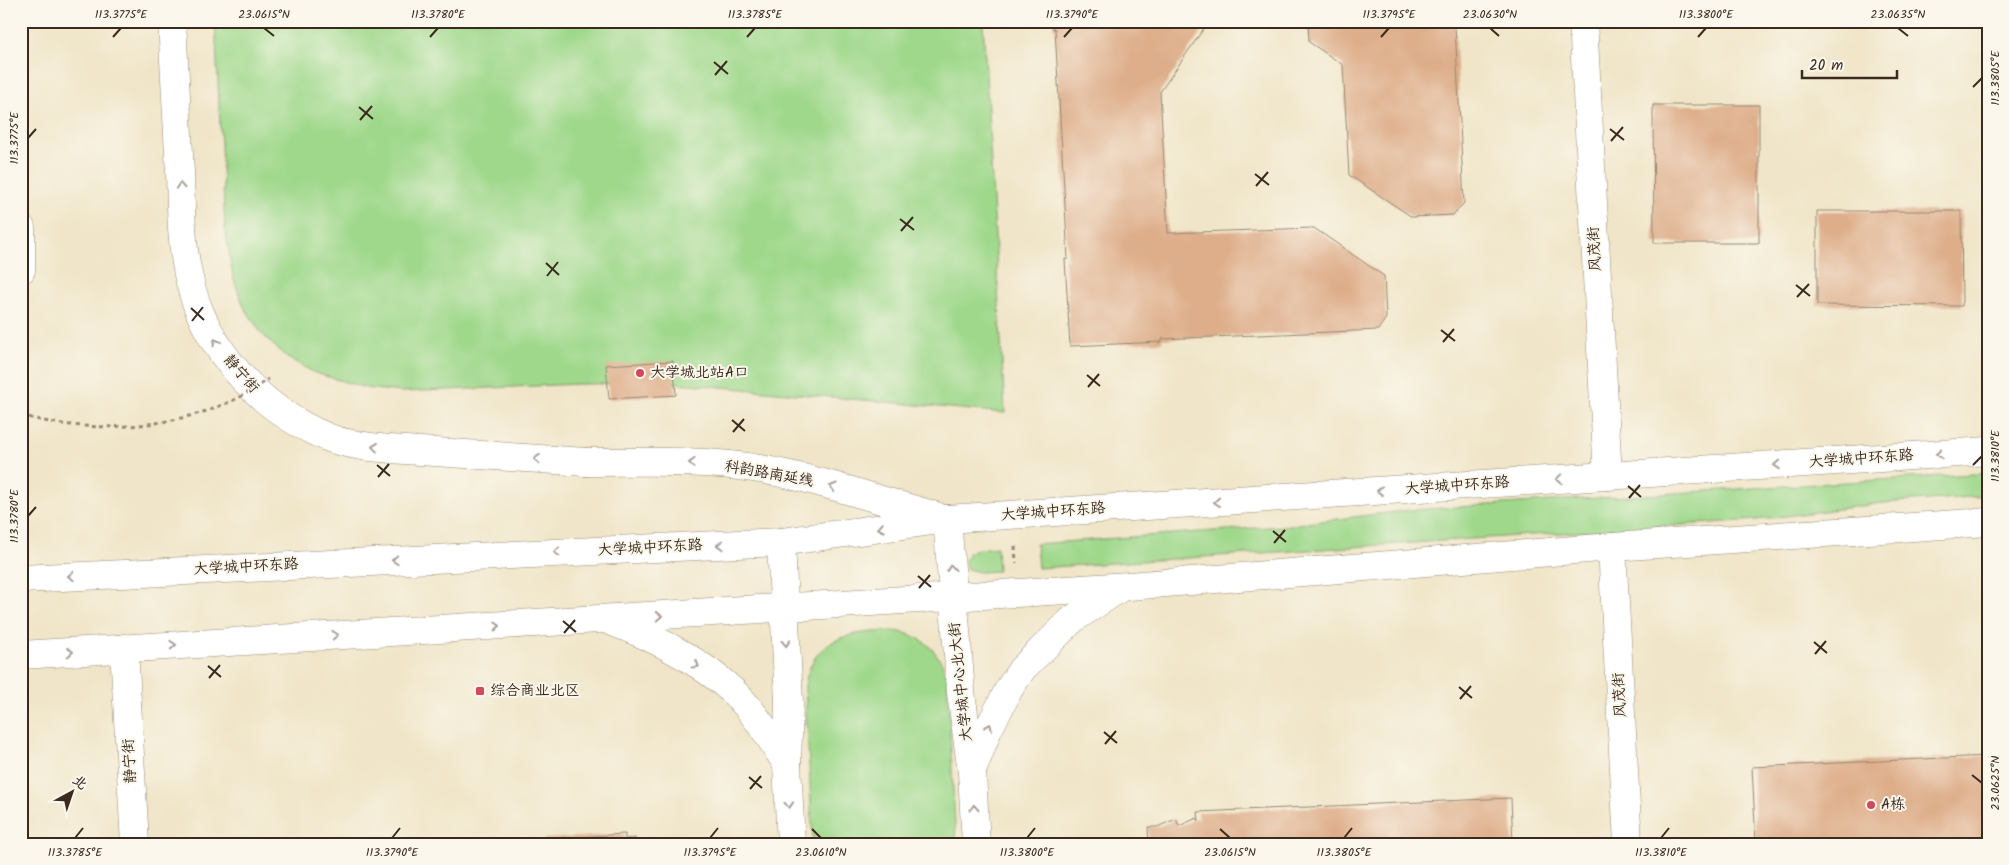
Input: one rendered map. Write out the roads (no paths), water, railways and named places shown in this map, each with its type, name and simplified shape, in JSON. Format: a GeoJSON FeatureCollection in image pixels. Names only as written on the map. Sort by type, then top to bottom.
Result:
{"type":"FeatureCollection","features":[{"type":"Feature","properties":{"kind":"main road","name":"静宁街"},"geometry":{"type":"LineString","coordinates":[[172,21],[182,227],[188,274],[200,313],[218,346],[236,372],[262,397],[295,422],[329,437],[358,445],[390,449],[586,462]]}},
{"type":"Feature","properties":{"kind":"main road","name":"风茂街"},"geometry":{"type":"LineString","coordinates":[[1583,21],[1608,476]]}},
{"type":"Feature","properties":{"kind":"main road"},"geometry":{"type":"LineString","coordinates":[[21,228],[21,270]]}},
{"type":"Feature","properties":{"kind":"main road","name":"大学城中环东路"},"geometry":{"type":"LineString","coordinates":[[21,579],[781,542],[947,519],[1988,451]]}},
{"type":"Feature","properties":{"kind":"main road","name":"科韵路南延线"},"geometry":{"type":"LineString","coordinates":[[586,462],[671,462],[758,469],[791,475],[947,519]]}},
{"type":"Feature","properties":{"kind":"main road","name":"大学城中心北大街"},"geometry":{"type":"LineString","coordinates":[[947,519],[961,692],[972,773],[976,844]]}},
{"type":"Feature","properties":{"kind":"main road"},"geometry":{"type":"LineString","coordinates":[[21,655],[1129,586],[1612,547],[1988,522]]}},
{"type":"Feature","properties":{"kind":"main road"},"geometry":{"type":"LineString","coordinates":[[781,542],[788,702],[786,764],[791,844]]}},
{"type":"Feature","properties":{"kind":"main road","name":"风茂街"},"geometry":{"type":"LineString","coordinates":[[1612,547],[1628,844]]}},
{"type":"Feature","properties":{"kind":"main road"},"geometry":{"type":"LineString","coordinates":[[972,773],[991,722],[1022,669],[1073,619],[1119,588],[1129,586]]}},
{"type":"Feature","properties":{"kind":"main road"},"geometry":{"type":"LineString","coordinates":[[606,619],[676,652],[726,685],[746,704],[762,725],[786,764]]}},
{"type":"Feature","properties":{"kind":"main road","name":"静宁街"},"geometry":{"type":"LineString","coordinates":[[124,648],[135,844]]}},
{"type":"Feature","properties":{"kind":"place","name":"大学城北站A口"},"geometry":{"type":"Point","coordinates":[640,373]}},
{"type":"Feature","properties":{"kind":"place","name":"综合商业北区"},"geometry":{"type":"Point","coordinates":[480,691]}},
{"type":"Feature","properties":{"kind":"place","name":"A栋"},"geometry":{"type":"Point","coordinates":[1871,805]}}]}
